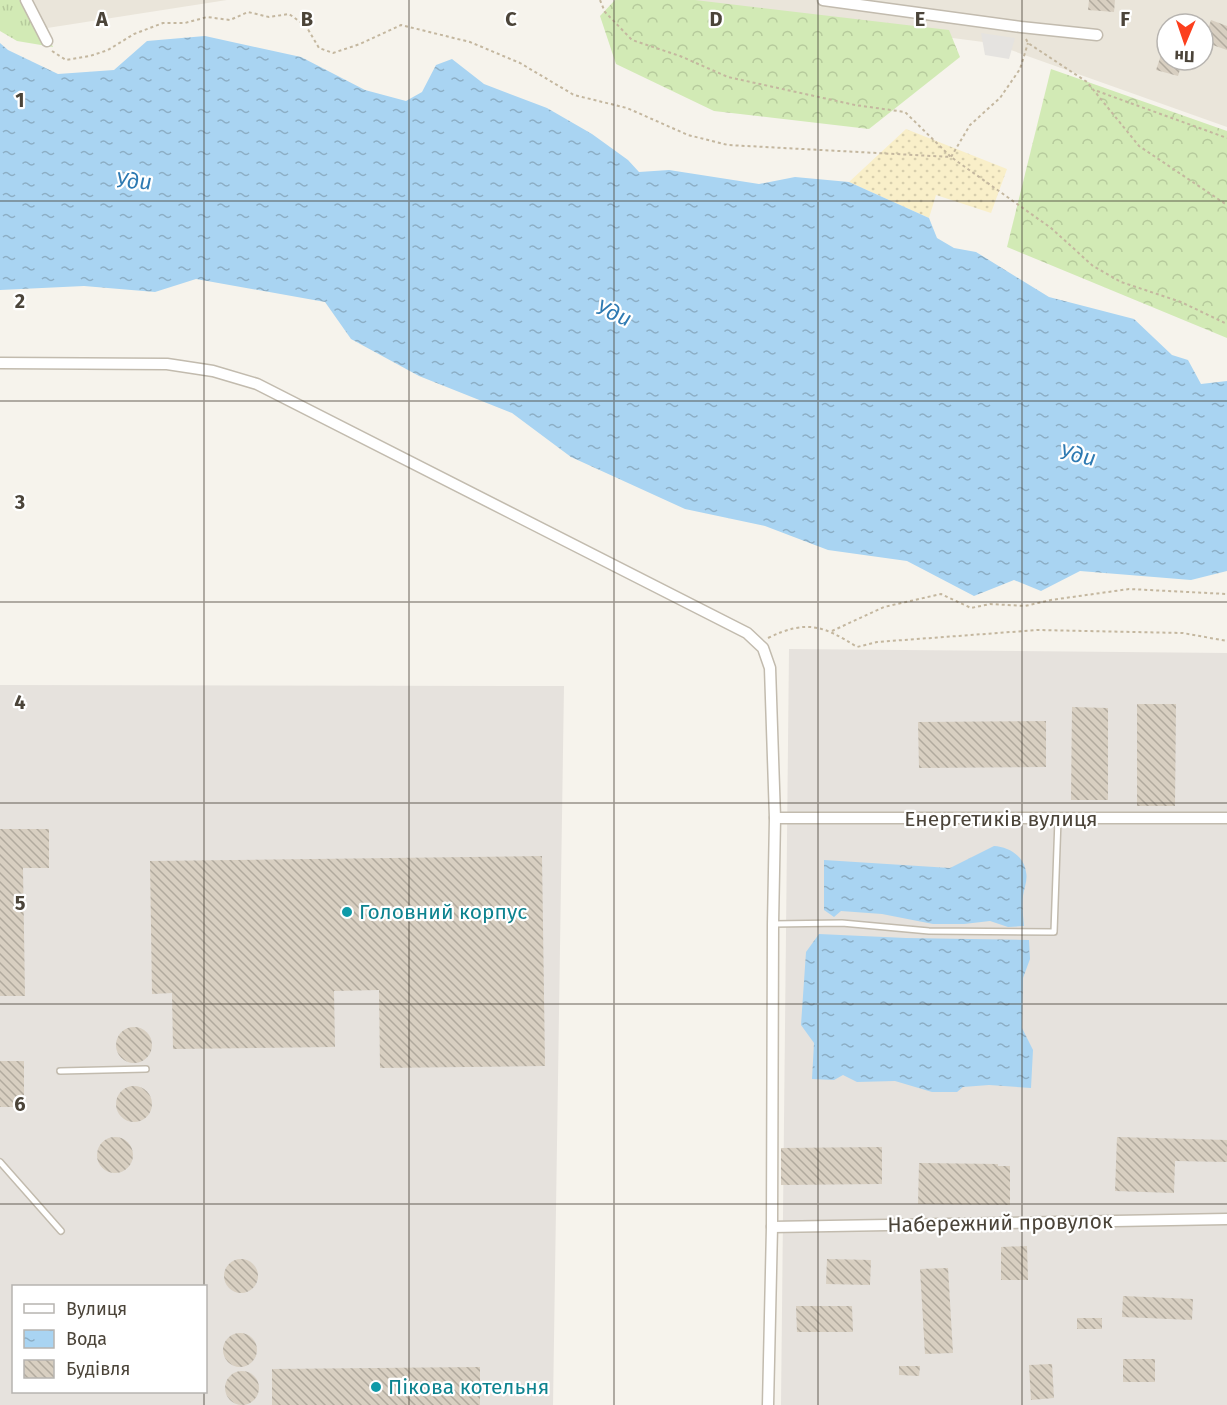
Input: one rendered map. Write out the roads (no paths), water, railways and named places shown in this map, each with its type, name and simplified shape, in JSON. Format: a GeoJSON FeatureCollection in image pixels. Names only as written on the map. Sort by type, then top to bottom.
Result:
{"type":"FeatureCollection","features":[{"type":"Feature","properties":{"kind":"street"},"geometry":{"type":"LineString","coordinates":[[26,0],[47,41]]}},
{"type":"Feature","properties":{"kind":"street"},"geometry":{"type":"LineString","coordinates":[[823,0],[1097,35]]}},
{"type":"Feature","properties":{"kind":"street"},"geometry":{"type":"LineString","coordinates":[[0,363],[167,364],[213,370],[257,384],[747,633],[763,648],[770,668],[775,818],[772,924],[772,1227],[768,1405]]}},
{"type":"Feature","properties":{"kind":"street","name":"Енергетиків вулиця"},"geometry":{"type":"LineString","coordinates":[[775,818],[1227,818]]}},
{"type":"Feature","properties":{"kind":"street","name":"Набережний провулок"},"geometry":{"type":"LineString","coordinates":[[772,1227],[1227,1219]]}},
{"type":"Feature","properties":{"kind":"lane"},"geometry":{"type":"LineString","coordinates":[[772,924],[842,923],[929,931],[1054,932],[1058,819]]}},
{"type":"Feature","properties":{"kind":"lane"},"geometry":{"type":"LineString","coordinates":[[60,1071],[146,1069]]}},
{"type":"Feature","properties":{"kind":"lane"},"geometry":{"type":"LineString","coordinates":[[0,1162],[61,1231]]}},
{"type":"Feature","properties":{"kind":"water","name":"Уди"},"geometry":{"type":"Polygon","coordinates":[[[205,36],[301,57],[365,90],[406,101],[422,92],[436,65],[452,59],[484,84],[547,108],[592,134],[628,160],[639,172],[669,170],[759,184],[795,177],[849,182],[929,218],[937,238],[954,248],[976,252],[1049,297],[1134,319],[1172,355],[1188,360],[1201,384],[1227,381],[1227,571],[1191,580],[1080,571],[1041,591],[1014,580],[974,596],[907,561],[828,550],[765,526],[685,509],[571,457],[512,413],[419,376],[351,339],[325,302],[196,279],[155,292],[84,286],[0,290],[0,43],[8,50],[58,74],[114,70],[147,41],[205,36]]]}},
{"type":"Feature","properties":{"kind":"water"},"geometry":{"type":"Polygon","coordinates":[[[994,846],[1015,853],[1025,866],[1027,878],[1023,900],[1024,926],[1008,927],[990,921],[933,924],[882,914],[841,911],[834,917],[824,910],[824,860],[950,868],[994,846]]]}},
{"type":"Feature","properties":{"kind":"water"},"geometry":{"type":"Polygon","coordinates":[[[819,934],[1029,940],[1030,959],[1023,978],[1022,1028],[1033,1050],[1031,1088],[989,1085],[963,1087],[957,1092],[932,1092],[895,1081],[857,1082],[843,1075],[834,1080],[812,1079],[814,1043],[801,1025],[806,952],[819,934]]]}},
{"type":"Feature","properties":{"kind":"place","name":"Головний корпус"},"geometry":{"type":"Point","coordinates":[347,912]}},
{"type":"Feature","properties":{"kind":"place","name":"Пікова котельня"},"geometry":{"type":"Point","coordinates":[376,1387]}}]}
